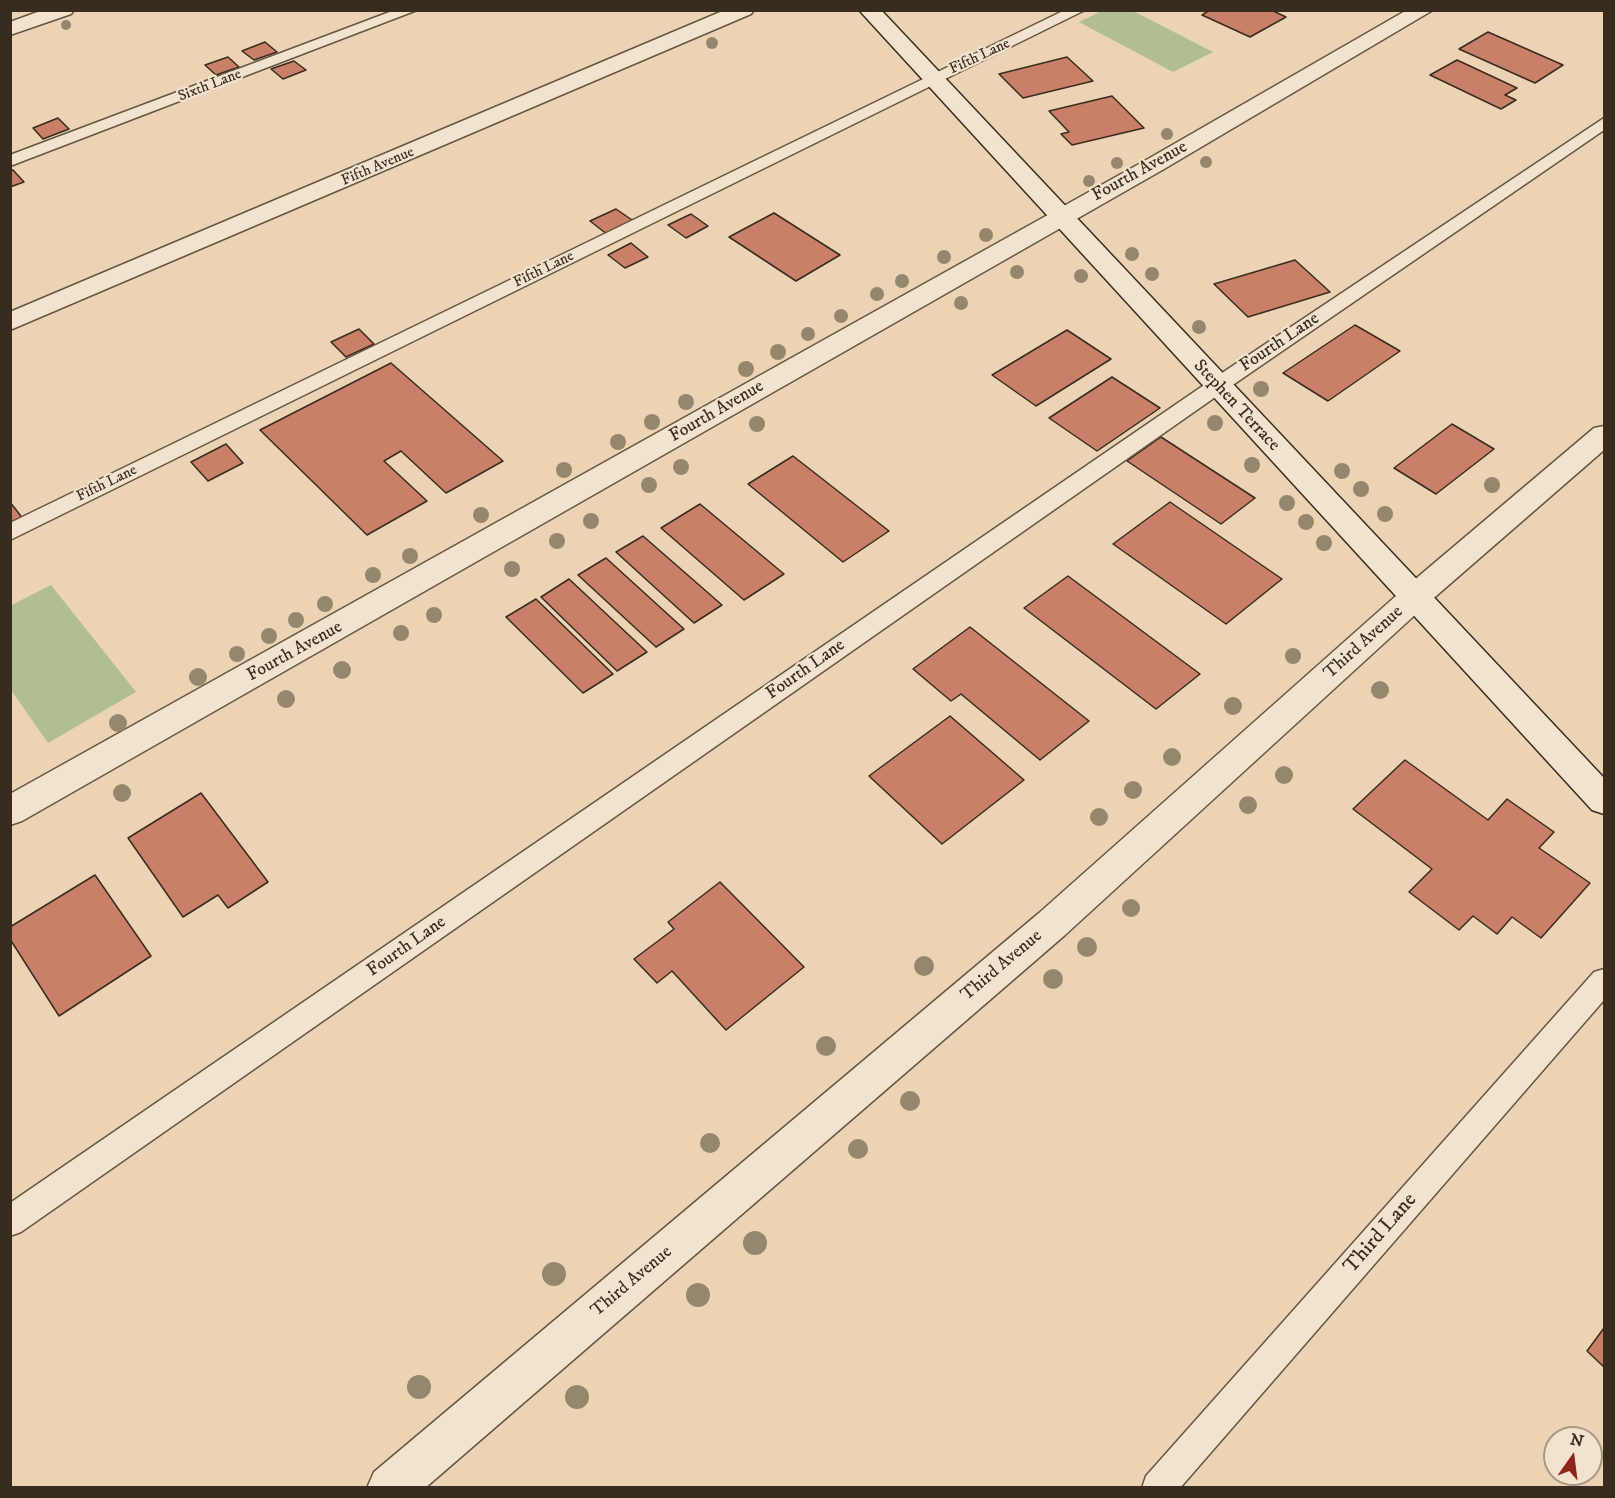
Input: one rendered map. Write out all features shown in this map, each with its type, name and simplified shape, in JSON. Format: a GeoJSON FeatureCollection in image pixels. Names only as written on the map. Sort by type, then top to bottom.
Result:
{"type":"FeatureCollection","features":[{"type":"Feature","properties":{"kind":"street"},"geometry":{"type":"LineString","coordinates":[[10,29],[64,10]]}},
{"type":"Feature","properties":{"kind":"street","name":"Fifth Avenue"},"geometry":{"type":"LineString","coordinates":[[10,322],[744,10]]}},
{"type":"Feature","properties":{"kind":"street","name":"Stephen Terrace"},"geometry":{"type":"LineString","coordinates":[[869,10],[932,80],[1062,215],[1217,386],[1417,595],[1605,800]]}},
{"type":"Feature","properties":{"kind":"street","name":"Fourth Avenue"},"geometry":{"type":"LineString","coordinates":[[10,811],[1062,215],[1156,164],[1423,10]]}},
{"type":"Feature","properties":{"kind":"street","name":"Third Avenue"},"geometry":{"type":"LineString","coordinates":[[390,1488],[1052,924],[1417,595],[1605,435]]}},
{"type":"Feature","properties":{"kind":"lane","name":"Sixth Lane"},"geometry":{"type":"LineString","coordinates":[[10,161],[410,10]]}},
{"type":"Feature","properties":{"kind":"lane","name":"Fifth Lane"},"geometry":{"type":"LineString","coordinates":[[10,532],[1078,10]]}},
{"type":"Feature","properties":{"kind":"lane","name":"Fourth Lane"},"geometry":{"type":"LineString","coordinates":[[10,1221],[1217,386],[1605,123]]}},
{"type":"Feature","properties":{"kind":"lane","name":"Third Lane"},"geometry":{"type":"LineString","coordinates":[[1158,1488],[1605,981]]}},
{"type":"Feature","properties":{"kind":"green space"},"geometry":{"type":"Polygon","coordinates":[[[1104,10],[1133,11],[1213,52],[1173,72],[1079,22],[1104,10]]]}},
{"type":"Feature","properties":{"kind":"green space"},"geometry":{"type":"Polygon","coordinates":[[[51,585],[136,692],[48,743],[11,690],[10,606],[51,585]]]}},
{"type":"Feature","properties":{"kind":"building"},"geometry":{"type":"Polygon","coordinates":[[[1210,10],[1271,10],[1286,17],[1250,37],[1202,15],[1210,10]]]}},
{"type":"Feature","properties":{"kind":"building"},"geometry":{"type":"Polygon","coordinates":[[[1488,32],[1563,65],[1535,83],[1459,49],[1488,32]]]}},
{"type":"Feature","properties":{"kind":"building"},"geometry":{"type":"Polygon","coordinates":[[[265,42],[277,52],[254,60],[242,51],[265,42]]]}},
{"type":"Feature","properties":{"kind":"building"},"geometry":{"type":"Polygon","coordinates":[[[228,57],[239,67],[216,75],[205,65],[228,57]]]}},
{"type":"Feature","properties":{"kind":"building"},"geometry":{"type":"Polygon","coordinates":[[[1067,57],[1093,81],[1023,98],[999,74],[1067,57]]]}},
{"type":"Feature","properties":{"kind":"building"},"geometry":{"type":"Polygon","coordinates":[[[1457,60],[1517,88],[1505,95],[1516,100],[1501,109],[1430,75],[1457,60]]]}},
{"type":"Feature","properties":{"kind":"building"},"geometry":{"type":"Polygon","coordinates":[[[294,61],[306,70],[283,79],[271,69],[294,61]]]}},
{"type":"Feature","properties":{"kind":"building"},"geometry":{"type":"Polygon","coordinates":[[[1112,96],[1144,128],[1072,145],[1061,134],[1069,132],[1049,111],[1112,96]]]}},
{"type":"Feature","properties":{"kind":"building"},"geometry":{"type":"Polygon","coordinates":[[[58,118],[69,129],[43,139],[33,128],[58,118]]]}},
{"type":"Feature","properties":{"kind":"building"},"geometry":{"type":"Polygon","coordinates":[[[13,170],[24,182],[10,187],[10,171],[13,170]]]}},
{"type":"Feature","properties":{"kind":"building"},"geometry":{"type":"Polygon","coordinates":[[[616,209],[635,222],[608,235],[590,221],[616,209]]]}},
{"type":"Feature","properties":{"kind":"building"},"geometry":{"type":"Polygon","coordinates":[[[774,213],[840,255],[796,281],[729,237],[774,213]]]}},
{"type":"Feature","properties":{"kind":"building"},"geometry":{"type":"Polygon","coordinates":[[[691,214],[708,226],[686,238],[668,225],[691,214]]]}},
{"type":"Feature","properties":{"kind":"building"},"geometry":{"type":"Polygon","coordinates":[[[631,243],[648,257],[625,268],[608,255],[631,243]]]}},
{"type":"Feature","properties":{"kind":"building"},"geometry":{"type":"Polygon","coordinates":[[[1295,260],[1330,292],[1248,317],[1214,284],[1295,260]]]}},
{"type":"Feature","properties":{"kind":"building"},"geometry":{"type":"Polygon","coordinates":[[[1355,325],[1400,351],[1328,401],[1283,373],[1355,325]]]}},
{"type":"Feature","properties":{"kind":"building"},"geometry":{"type":"Polygon","coordinates":[[[359,329],[374,344],[346,357],[331,342],[359,329]]]}},
{"type":"Feature","properties":{"kind":"building"},"geometry":{"type":"Polygon","coordinates":[[[1067,330],[1111,359],[1036,406],[992,375],[1067,330]]]}},
{"type":"Feature","properties":{"kind":"building"},"geometry":{"type":"Polygon","coordinates":[[[391,363],[503,461],[446,493],[401,451],[384,461],[427,501],[367,535],[260,430],[391,363]]]}},
{"type":"Feature","properties":{"kind":"building"},"geometry":{"type":"Polygon","coordinates":[[[1112,377],[1160,408],[1097,451],[1049,418],[1112,377]]]}},
{"type":"Feature","properties":{"kind":"building"},"geometry":{"type":"Polygon","coordinates":[[[1452,424],[1494,449],[1436,494],[1394,468],[1452,424]]]}},
{"type":"Feature","properties":{"kind":"building"},"geometry":{"type":"Polygon","coordinates":[[[1161,437],[1255,498],[1221,524],[1127,461],[1161,437]]]}},
{"type":"Feature","properties":{"kind":"building"},"geometry":{"type":"Polygon","coordinates":[[[226,444],[243,463],[208,481],[191,462],[226,444]]]}},
{"type":"Feature","properties":{"kind":"building"},"geometry":{"type":"Polygon","coordinates":[[[793,456],[889,531],[843,562],[748,484],[793,456]]]}},
{"type":"Feature","properties":{"kind":"building"},"geometry":{"type":"Polygon","coordinates":[[[10,502],[24,520],[10,527],[10,502]]]}},
{"type":"Feature","properties":{"kind":"building"},"geometry":{"type":"Polygon","coordinates":[[[1170,502],[1282,579],[1226,624],[1113,544],[1170,502]]]}},
{"type":"Feature","properties":{"kind":"building"},"geometry":{"type":"Polygon","coordinates":[[[700,504],[784,574],[744,600],[661,528],[700,504]]]}},
{"type":"Feature","properties":{"kind":"building"},"geometry":{"type":"Polygon","coordinates":[[[643,536],[722,605],[694,623],[616,552],[643,536]]]}},
{"type":"Feature","properties":{"kind":"building"},"geometry":{"type":"Polygon","coordinates":[[[606,558],[684,629],[656,647],[578,575],[606,558]]]}},
{"type":"Feature","properties":{"kind":"building"},"geometry":{"type":"Polygon","coordinates":[[[1068,576],[1200,674],[1156,709],[1024,608],[1068,576]]]}},
{"type":"Feature","properties":{"kind":"building"},"geometry":{"type":"Polygon","coordinates":[[[569,579],[647,652],[617,671],[541,597],[569,579]]]}},
{"type":"Feature","properties":{"kind":"building"},"geometry":{"type":"Polygon","coordinates":[[[536,599],[613,674],[583,693],[506,617],[536,599]]]}},
{"type":"Feature","properties":{"kind":"building"},"geometry":{"type":"Polygon","coordinates":[[[970,627],[1089,721],[1040,760],[961,694],[951,701],[913,669],[970,627]]]}},
{"type":"Feature","properties":{"kind":"building"},"geometry":{"type":"Polygon","coordinates":[[[950,716],[1024,780],[942,844],[869,776],[950,716]]]}},
{"type":"Feature","properties":{"kind":"building"},"geometry":{"type":"Polygon","coordinates":[[[1405,760],[1488,820],[1507,799],[1554,832],[1539,848],[1590,883],[1541,938],[1512,917],[1497,934],[1473,916],[1459,930],[1409,892],[1432,869],[1353,809],[1405,760]]]}},
{"type":"Feature","properties":{"kind":"building"},"geometry":{"type":"Polygon","coordinates":[[[201,793],[268,882],[228,908],[218,895],[183,917],[128,838],[201,793]]]}},
{"type":"Feature","properties":{"kind":"building"},"geometry":{"type":"Polygon","coordinates":[[[95,875],[151,956],[59,1016],[10,939],[10,927],[95,875]]]}},
{"type":"Feature","properties":{"kind":"building"},"geometry":{"type":"Polygon","coordinates":[[[720,882],[804,967],[726,1030],[672,971],[657,983],[634,959],[674,929],[668,922],[720,882]]]}},
{"type":"Feature","properties":{"kind":"building"},"geometry":{"type":"Polygon","coordinates":[[[1604,1328],[1604,1367],[1587,1351],[1604,1328]]]}}]}
